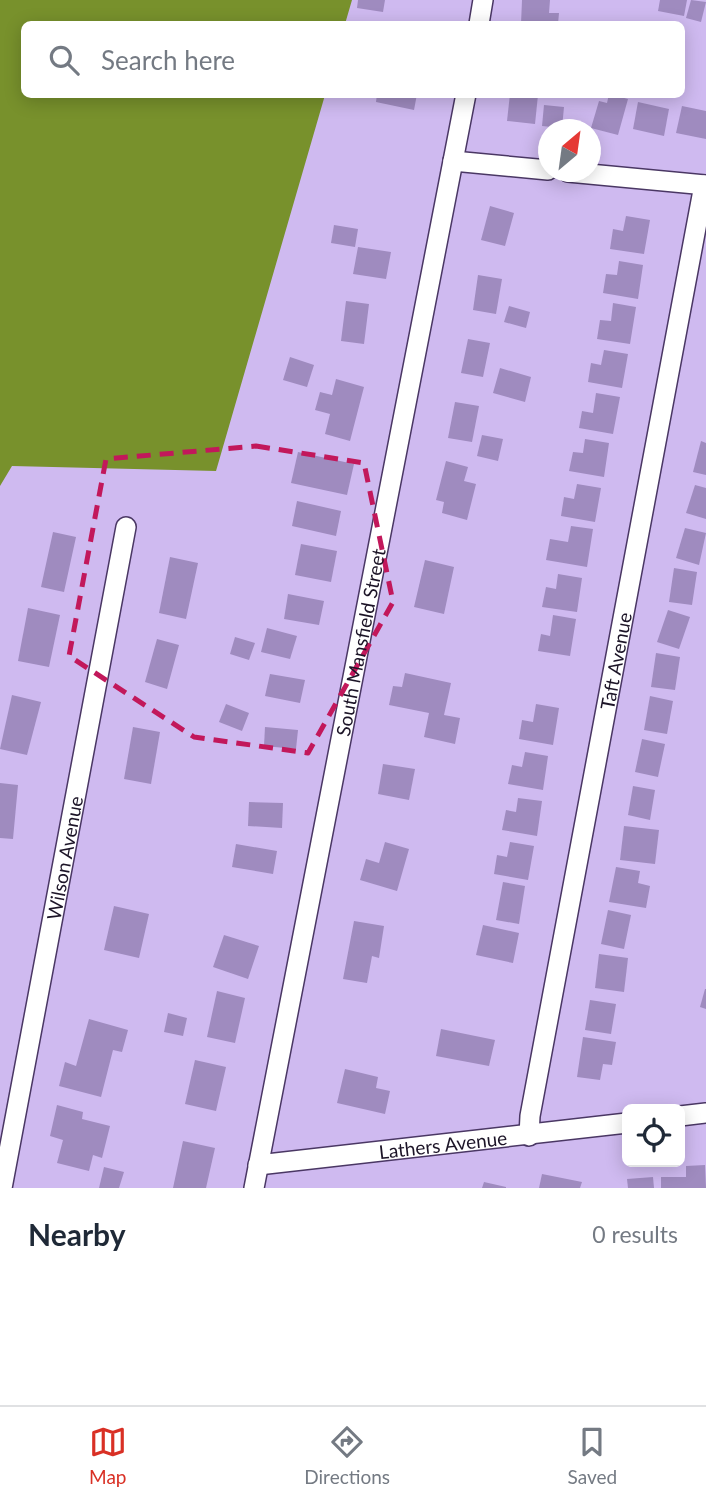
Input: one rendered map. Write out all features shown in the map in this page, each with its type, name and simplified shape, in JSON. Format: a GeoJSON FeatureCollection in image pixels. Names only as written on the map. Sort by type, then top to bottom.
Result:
{"type":"FeatureCollection","features":[{"type":"Feature","properties":{"kind":"street"},"geometry":{"type":"LineString","coordinates":[[480,21],[483,0]]}},
{"type":"Feature","properties":{"kind":"street","name":"South Mansfield Street"},"geometry":{"type":"LineString","coordinates":[[254,1188],[465,98]]}},
{"type":"Feature","properties":{"kind":"street"},"geometry":{"type":"LineString","coordinates":[[453,161],[538,169]]}},
{"type":"Feature","properties":{"kind":"street"},"geometry":{"type":"LineString","coordinates":[[601,175],[705,185]]}},
{"type":"Feature","properties":{"kind":"street","name":"Taft Avenue"},"geometry":{"type":"LineString","coordinates":[[529,1136],[532,1102],[705,185]]}},
{"type":"Feature","properties":{"kind":"street","name":"Wilson Avenue"},"geometry":{"type":"LineString","coordinates":[[2,1188],[126,527]]}},
{"type":"Feature","properties":{"kind":"street"},"geometry":{"type":"LineString","coordinates":[[685,1115],[706,1113]]}},
{"type":"Feature","properties":{"kind":"street","name":"Lathers Avenue"},"geometry":{"type":"LineString","coordinates":[[258,1166],[622,1125]]}},
{"type":"Feature","properties":{"kind":"highlighted area"},"geometry":{"type":"Polygon","coordinates":[[[256,446],[364,463],[393,602],[308,753],[194,737],[69,656],[106,459],[256,446]]]}},
{"type":"Feature","properties":{"kind":"green space"},"geometry":{"type":"Polygon","coordinates":[[[0,0],[352,0],[346,21],[21,21],[21,98],[324,98],[216,471],[12,466],[0,486],[0,0]]]}},
{"type":"Feature","properties":{"kind":"building"},"geometry":{"type":"Polygon","coordinates":[[[358,0],[385,0],[383,12],[357,8],[358,0]]]}},
{"type":"Feature","properties":{"kind":"building"},"geometry":{"type":"Polygon","coordinates":[[[522,0],[550,0],[549,13],[559,13],[558,21],[521,21],[522,0]]]}},
{"type":"Feature","properties":{"kind":"building"},"geometry":{"type":"Polygon","coordinates":[[[660,0],[687,0],[684,16],[658,11],[660,0]]]}},
{"type":"Feature","properties":{"kind":"building"},"geometry":{"type":"Polygon","coordinates":[[[691,0],[706,2],[701,22],[686,18],[691,0]]]}},
{"type":"Feature","properties":{"kind":"building"},"geometry":{"type":"Polygon","coordinates":[[[376,98],[416,98],[414,110],[376,102],[376,98]]]}},
{"type":"Feature","properties":{"kind":"building"},"geometry":{"type":"Polygon","coordinates":[[[510,98],[538,98],[535,124],[507,121],[510,98]]]}},
{"type":"Feature","properties":{"kind":"building"},"geometry":{"type":"Polygon","coordinates":[[[608,98],[628,99],[618,135],[601,131],[601,119],[594,119],[599,101],[607,103],[608,98]]]}},
{"type":"Feature","properties":{"kind":"building"},"geometry":{"type":"Polygon","coordinates":[[[638,102],[669,109],[664,136],[633,129],[638,102]]]}},
{"type":"Feature","properties":{"kind":"building"},"geometry":{"type":"Polygon","coordinates":[[[544,105],[564,107],[563,119],[543,119],[544,105]]]}},
{"type":"Feature","properties":{"kind":"building"},"geometry":{"type":"Polygon","coordinates":[[[682,106],[706,111],[706,139],[676,133],[682,106]]]}},
{"type":"Feature","properties":{"kind":"building"},"geometry":{"type":"Polygon","coordinates":[[[490,206],[514,213],[505,246],[481,240],[490,206]]]}},
{"type":"Feature","properties":{"kind":"building"},"geometry":{"type":"Polygon","coordinates":[[[626,216],[650,220],[644,254],[610,249],[613,229],[623,231],[626,216]]]}},
{"type":"Feature","properties":{"kind":"building"},"geometry":{"type":"Polygon","coordinates":[[[334,225],[358,229],[355,247],[331,243],[334,225]]]}},
{"type":"Feature","properties":{"kind":"building"},"geometry":{"type":"Polygon","coordinates":[[[358,247],[391,252],[386,279],[353,274],[358,247]]]}},
{"type":"Feature","properties":{"kind":"building"},"geometry":{"type":"Polygon","coordinates":[[[619,261],[643,265],[638,299],[603,293],[606,274],[617,275],[619,261]]]}},
{"type":"Feature","properties":{"kind":"building"},"geometry":{"type":"Polygon","coordinates":[[[478,275],[502,279],[496,314],[473,310],[478,275]]]}},
{"type":"Feature","properties":{"kind":"building"},"geometry":{"type":"Polygon","coordinates":[[[346,301],[369,304],[364,344],[341,341],[346,301]]]}},
{"type":"Feature","properties":{"kind":"building"},"geometry":{"type":"Polygon","coordinates":[[[613,303],[636,307],[630,344],[597,339],[600,320],[611,321],[613,303]]]}},
{"type":"Feature","properties":{"kind":"building"},"geometry":{"type":"Polygon","coordinates":[[[509,306],[530,312],[526,328],[504,322],[509,306]]]}},
{"type":"Feature","properties":{"kind":"building"},"geometry":{"type":"Polygon","coordinates":[[[468,339],[490,343],[483,377],[461,373],[468,339]]]}},
{"type":"Feature","properties":{"kind":"building"},"geometry":{"type":"Polygon","coordinates":[[[604,350],[628,354],[622,388],[588,382],[591,363],[601,365],[604,350]]]}},
{"type":"Feature","properties":{"kind":"building"},"geometry":{"type":"Polygon","coordinates":[[[290,357],[314,365],[307,387],[283,380],[290,357]]]}},
{"type":"Feature","properties":{"kind":"building"},"geometry":{"type":"Polygon","coordinates":[[[500,368],[531,377],[525,402],[493,393],[500,368]]]}},
{"type":"Feature","properties":{"kind":"building"},"geometry":{"type":"Polygon","coordinates":[[[336,379],[364,387],[350,441],[325,434],[330,414],[315,410],[320,392],[332,395],[336,379]]]}},
{"type":"Feature","properties":{"kind":"building"},"geometry":{"type":"Polygon","coordinates":[[[596,393],[620,397],[613,434],[579,428],[582,411],[593,413],[596,393]]]}},
{"type":"Feature","properties":{"kind":"building"},"geometry":{"type":"Polygon","coordinates":[[[455,402],[479,406],[472,442],[448,438],[455,402]]]}},
{"type":"Feature","properties":{"kind":"building"},"geometry":{"type":"Polygon","coordinates":[[[482,435],[503,439],[498,461],[477,456],[482,435]]]}},
{"type":"Feature","properties":{"kind":"building"},"geometry":{"type":"Polygon","coordinates":[[[585,439],[609,443],[604,477],[569,471],[573,452],[583,453],[585,439]]]}},
{"type":"Feature","properties":{"kind":"building"},"geometry":{"type":"Polygon","coordinates":[[[701,441],[706,443],[706,475],[693,472],[701,441]]]}},
{"type":"Feature","properties":{"kind":"building"},"geometry":{"type":"Polygon","coordinates":[[[298,452],[354,464],[347,495],[291,483],[298,452]]]}},
{"type":"Feature","properties":{"kind":"building"},"geometry":{"type":"Polygon","coordinates":[[[446,461],[468,467],[464,481],[476,484],[467,520],[442,513],[444,502],[436,500],[446,461]]]}},
{"type":"Feature","properties":{"kind":"building"},"geometry":{"type":"Polygon","coordinates":[[[577,484],[601,488],[595,522],[561,516],[564,497],[574,499],[577,484]]]}},
{"type":"Feature","properties":{"kind":"building"},"geometry":{"type":"Polygon","coordinates":[[[695,485],[706,488],[706,519],[686,513],[695,485]]]}},
{"type":"Feature","properties":{"kind":"building"},"geometry":{"type":"Polygon","coordinates":[[[297,501],[341,511],[336,536],[292,526],[297,501]]]}},
{"type":"Feature","properties":{"kind":"building"},"geometry":{"type":"Polygon","coordinates":[[[571,526],[593,529],[587,567],[546,560],[550,539],[568,542],[571,526]]]}},
{"type":"Feature","properties":{"kind":"building"},"geometry":{"type":"Polygon","coordinates":[[[685,528],[706,533],[699,565],[676,558],[685,528]]]}},
{"type":"Feature","properties":{"kind":"building"},"geometry":{"type":"Polygon","coordinates":[[[53,532],[76,537],[64,592],[41,587],[53,532]]]}},
{"type":"Feature","properties":{"kind":"building"},"geometry":{"type":"Polygon","coordinates":[[[301,544],[337,551],[331,582],[295,575],[301,544]]]}},
{"type":"Feature","properties":{"kind":"building"},"geometry":{"type":"Polygon","coordinates":[[[170,557],[198,563],[186,619],[159,613],[170,557]]]}},
{"type":"Feature","properties":{"kind":"building"},"geometry":{"type":"Polygon","coordinates":[[[425,560],[454,567],[444,614],[414,607],[425,560]]]}},
{"type":"Feature","properties":{"kind":"building"},"geometry":{"type":"Polygon","coordinates":[[[674,568],[697,572],[692,605],[669,602],[674,568]]]}},
{"type":"Feature","properties":{"kind":"building"},"geometry":{"type":"Polygon","coordinates":[[[558,574],[582,578],[577,612],[542,607],[546,587],[556,589],[558,574]]]}},
{"type":"Feature","properties":{"kind":"building"},"geometry":{"type":"Polygon","coordinates":[[[288,594],[324,601],[319,625],[284,619],[288,594]]]}},
{"type":"Feature","properties":{"kind":"building"},"geometry":{"type":"Polygon","coordinates":[[[28,608],[60,615],[49,667],[18,661],[28,608]]]}},
{"type":"Feature","properties":{"kind":"building"},"geometry":{"type":"Polygon","coordinates":[[[668,610],[690,617],[679,649],[657,642],[668,610]]]}},
{"type":"Feature","properties":{"kind":"building"},"geometry":{"type":"Polygon","coordinates":[[[553,615],[576,619],[570,656],[538,651],[541,634],[550,636],[553,615]]]}},
{"type":"Feature","properties":{"kind":"building"},"geometry":{"type":"Polygon","coordinates":[[[267,628],[297,636],[290,659],[261,652],[267,628]]]}},
{"type":"Feature","properties":{"kind":"building"},"geometry":{"type":"Polygon","coordinates":[[[235,637],[255,643],[249,660],[230,654],[235,637]]]}},
{"type":"Feature","properties":{"kind":"building"},"geometry":{"type":"Polygon","coordinates":[[[157,639],[179,645],[167,689],[145,682],[157,639]]]}},
{"type":"Feature","properties":{"kind":"building"},"geometry":{"type":"Polygon","coordinates":[[[656,653],[680,657],[675,690],[651,687],[656,653]]]}},
{"type":"Feature","properties":{"kind":"building"},"geometry":{"type":"Polygon","coordinates":[[[405,673],[451,683],[444,715],[460,718],[455,744],[424,737],[429,713],[389,705],[393,686],[402,687],[405,673]]]}},
{"type":"Feature","properties":{"kind":"building"},"geometry":{"type":"Polygon","coordinates":[[[270,674],[305,680],[300,703],[265,696],[270,674]]]}},
{"type":"Feature","properties":{"kind":"building"},"geometry":{"type":"Polygon","coordinates":[[[12,695],[41,702],[27,755],[0,749],[12,695]]]}},
{"type":"Feature","properties":{"kind":"building"},"geometry":{"type":"Polygon","coordinates":[[[650,696],[673,701],[667,734],[644,730],[650,696]]]}},
{"type":"Feature","properties":{"kind":"building"},"geometry":{"type":"Polygon","coordinates":[[[226,704],[249,713],[242,731],[219,722],[226,704]]]}},
{"type":"Feature","properties":{"kind":"building"},"geometry":{"type":"Polygon","coordinates":[[[536,704],[559,708],[553,745],[519,739],[522,720],[533,722],[536,704]]]}},
{"type":"Feature","properties":{"kind":"building"},"geometry":{"type":"Polygon","coordinates":[[[133,727],[160,732],[151,784],[124,779],[133,727]]]}},
{"type":"Feature","properties":{"kind":"building"},"geometry":{"type":"Polygon","coordinates":[[[265,727],[298,730],[296,749],[264,746],[265,727]]]}},
{"type":"Feature","properties":{"kind":"building"},"geometry":{"type":"Polygon","coordinates":[[[642,739],[665,744],[658,777],[635,772],[642,739]]]}},
{"type":"Feature","properties":{"kind":"building"},"geometry":{"type":"Polygon","coordinates":[[[525,752],[548,756],[543,790],[508,784],[512,765],[522,767],[525,752]]]}},
{"type":"Feature","properties":{"kind":"building"},"geometry":{"type":"Polygon","coordinates":[[[383,764],[415,769],[409,800],[378,794],[383,764]]]}},
{"type":"Feature","properties":{"kind":"building"},"geometry":{"type":"Polygon","coordinates":[[[0,783],[18,785],[13,839],[0,838],[0,783]]]}},
{"type":"Feature","properties":{"kind":"building"},"geometry":{"type":"Polygon","coordinates":[[[633,786],[655,790],[650,820],[628,815],[633,786]]]}},
{"type":"Feature","properties":{"kind":"building"},"geometry":{"type":"Polygon","coordinates":[[[518,798],[542,801],[537,836],[502,830],[506,810],[516,812],[518,798]]]}},
{"type":"Feature","properties":{"kind":"building"},"geometry":{"type":"Polygon","coordinates":[[[249,802],[283,803],[282,828],[248,826],[249,802]]]}},
{"type":"Feature","properties":{"kind":"building"},"geometry":{"type":"Polygon","coordinates":[[[624,826],[659,830],[655,864],[620,860],[624,826]]]}},
{"type":"Feature","properties":{"kind":"building"},"geometry":{"type":"Polygon","coordinates":[[[385,842],[409,849],[397,891],[360,880],[366,859],[379,863],[385,842]]]}},
{"type":"Feature","properties":{"kind":"building"},"geometry":{"type":"Polygon","coordinates":[[[510,842],[534,846],[528,880],[494,874],[497,855],[507,857],[510,842]]]}},
{"type":"Feature","properties":{"kind":"building"},"geometry":{"type":"Polygon","coordinates":[[[236,844],[277,851],[273,874],[232,867],[236,844]]]}},
{"type":"Feature","properties":{"kind":"building"},"geometry":{"type":"Polygon","coordinates":[[[616,867],[640,871],[638,883],[650,886],[646,908],[609,902],[616,867]]]}},
{"type":"Feature","properties":{"kind":"building"},"geometry":{"type":"Polygon","coordinates":[[[503,882],[525,886],[519,924],[496,920],[503,882]]]}},
{"type":"Feature","properties":{"kind":"building"},"geometry":{"type":"Polygon","coordinates":[[[114,906],[149,914],[139,958],[104,950],[114,906]]]}},
{"type":"Feature","properties":{"kind":"building"},"geometry":{"type":"Polygon","coordinates":[[[608,910],[631,915],[624,949],[601,944],[608,910]]]}},
{"type":"Feature","properties":{"kind":"building"},"geometry":{"type":"Polygon","coordinates":[[[354,921],[384,926],[379,958],[372,956],[367,983],[343,979],[354,921]]]}},
{"type":"Feature","properties":{"kind":"building"},"geometry":{"type":"Polygon","coordinates":[[[483,925],[519,933],[513,963],[476,955],[483,925]]]}},
{"type":"Feature","properties":{"kind":"building"},"geometry":{"type":"Polygon","coordinates":[[[224,935],[259,946],[248,979],[213,967],[224,935]]]}},
{"type":"Feature","properties":{"kind":"building"},"geometry":{"type":"Polygon","coordinates":[[[599,954],[628,958],[624,992],[595,988],[599,954]]]}},
{"type":"Feature","properties":{"kind":"building"},"geometry":{"type":"Polygon","coordinates":[[[706,989],[706,1009],[700,1007],[706,989]]]}},
{"type":"Feature","properties":{"kind":"building"},"geometry":{"type":"Polygon","coordinates":[[[217,991],[245,998],[235,1043],[207,1037],[217,991]]]}},
{"type":"Feature","properties":{"kind":"building"},"geometry":{"type":"Polygon","coordinates":[[[590,1000],[616,1004],[611,1034],[585,1030],[590,1000]]]}},
{"type":"Feature","properties":{"kind":"building"},"geometry":{"type":"Polygon","coordinates":[[[168,1013],[187,1018],[183,1036],[164,1032],[168,1013]]]}},
{"type":"Feature","properties":{"kind":"building"},"geometry":{"type":"Polygon","coordinates":[[[89,1019],[128,1030],[122,1052],[113,1050],[101,1097],[59,1086],[65,1062],[76,1066],[89,1019]]]}},
{"type":"Feature","properties":{"kind":"building"},"geometry":{"type":"Polygon","coordinates":[[[441,1029],[495,1040],[489,1066],[436,1056],[441,1029]]]}},
{"type":"Feature","properties":{"kind":"building"},"geometry":{"type":"Polygon","coordinates":[[[583,1037],[616,1042],[612,1065],[603,1064],[600,1080],[577,1077],[583,1037]]]}},
{"type":"Feature","properties":{"kind":"building"},"geometry":{"type":"Polygon","coordinates":[[[195,1060],[226,1067],[216,1111],[185,1104],[195,1060]]]}},
{"type":"Feature","properties":{"kind":"building"},"geometry":{"type":"Polygon","coordinates":[[[345,1069],[378,1077],[376,1088],[390,1091],[385,1114],[337,1103],[345,1069]]]}},
{"type":"Feature","properties":{"kind":"building"},"geometry":{"type":"Polygon","coordinates":[[[57,1105],[83,1112],[82,1119],[110,1126],[102,1158],[93,1155],[89,1171],[57,1163],[63,1140],[50,1136],[57,1105]]]}},
{"type":"Feature","properties":{"kind":"building"},"geometry":{"type":"Polygon","coordinates":[[[183,1141],[215,1148],[206,1188],[173,1188],[183,1141]]]}},
{"type":"Feature","properties":{"kind":"building"},"geometry":{"type":"Polygon","coordinates":[[[705,1165],[706,1188],[661,1188],[661,1177],[686,1177],[686,1166],[705,1165]]]}},
{"type":"Feature","properties":{"kind":"building"},"geometry":{"type":"Polygon","coordinates":[[[104,1167],[124,1172],[119,1188],[99,1188],[104,1167]]]}},
{"type":"Feature","properties":{"kind":"building"},"geometry":{"type":"Polygon","coordinates":[[[542,1174],[582,1182],[580,1188],[539,1188],[542,1174]]]}},
{"type":"Feature","properties":{"kind":"building"},"geometry":{"type":"Polygon","coordinates":[[[653,1177],[654,1188],[628,1188],[627,1179],[653,1177]]]}},
{"type":"Feature","properties":{"kind":"building"},"geometry":{"type":"Polygon","coordinates":[[[484,1182],[506,1187],[506,1188],[482,1188],[484,1182]]]}}]}
